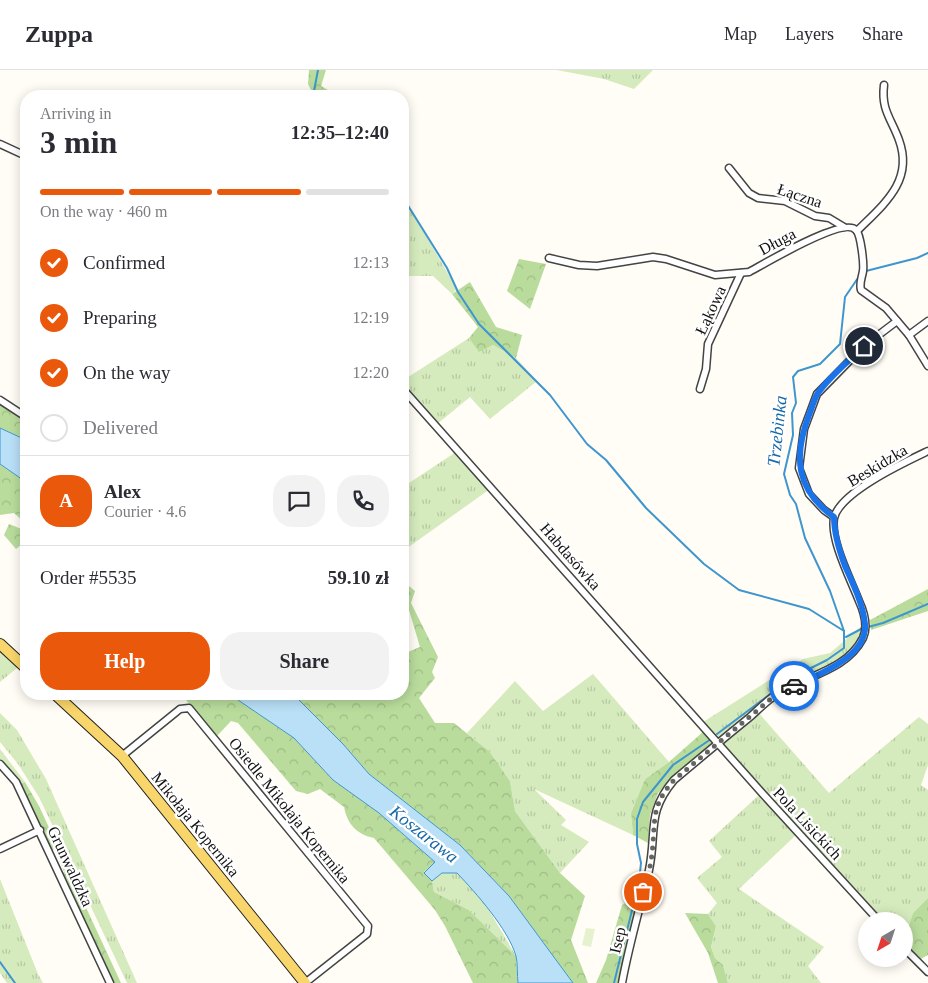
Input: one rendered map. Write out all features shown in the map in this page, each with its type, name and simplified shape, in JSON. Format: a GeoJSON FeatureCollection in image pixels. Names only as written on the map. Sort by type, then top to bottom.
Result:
{"type":"FeatureCollection","features":[{"type":"Feature","properties":{"kind":"main road"},"geometry":{"type":"LineString","coordinates":[[0,644],[20,662]]}},
{"type":"Feature","properties":{"kind":"main road","name":"Mikołaja Kopernika"},"geometry":{"type":"LineString","coordinates":[[61,700],[122,756],[305,983]]}},
{"type":"Feature","properties":{"kind":"street"},"geometry":{"type":"LineString","coordinates":[[857,231],[894,193],[904,166],[899,140],[886,115],[882,97],[884,85]]}},
{"type":"Feature","properties":{"kind":"street"},"geometry":{"type":"LineString","coordinates":[[0,144],[20,153]]}},
{"type":"Feature","properties":{"kind":"street","name":"Łączna"},"geometry":{"type":"LineString","coordinates":[[729,168],[750,193],[758,198],[785,202],[814,216],[829,218],[844,227]]}},
{"type":"Feature","properties":{"kind":"street"},"geometry":{"type":"LineString","coordinates":[[844,227],[851,227],[857,231],[863,268],[860,290],[886,308],[909,335],[928,366]]}},
{"type":"Feature","properties":{"kind":"street","name":"Długa"},"geometry":{"type":"LineString","coordinates":[[550,258],[579,265],[597,266],[653,257],[666,259],[715,275],[741,273],[749,272],[802,243],[844,227]]}},
{"type":"Feature","properties":{"kind":"street","name":"Łąkowa"},"geometry":{"type":"LineString","coordinates":[[700,389],[706,369],[708,344],[741,273]]}},
{"type":"Feature","properties":{"kind":"street"},"geometry":{"type":"LineString","coordinates":[[834,517],[824,510],[809,494],[799,468],[804,430],[817,394],[864,346],[897,321]]}},
{"type":"Feature","properties":{"kind":"street"},"geometry":{"type":"LineString","coordinates":[[909,335],[928,321]]}},
{"type":"Feature","properties":{"kind":"street","name":"Habdasówka"},"geometry":{"type":"LineString","coordinates":[[409,396],[718,743]]}},
{"type":"Feature","properties":{"kind":"street"},"geometry":{"type":"LineString","coordinates":[[0,400],[20,413]]}},
{"type":"Feature","properties":{"kind":"street","name":"Beskidzka"},"geometry":{"type":"LineString","coordinates":[[834,517],[839,506],[857,491],[928,451]]}},
{"type":"Feature","properties":{"kind":"street","name":"Isep"},"geometry":{"type":"LineString","coordinates":[[622,983],[629,945],[652,854],[654,817],[661,794],[674,780],[778,693],[836,666],[858,646],[865,627],[861,604],[838,548],[834,517]]}},
{"type":"Feature","properties":{"kind":"street","name":"Osiedle Mikołaja Kopernika"},"geometry":{"type":"LineString","coordinates":[[122,756],[180,708],[189,708],[368,926],[367,934],[305,983]]}},
{"type":"Feature","properties":{"kind":"street","name":"Pola Lisickich"},"geometry":{"type":"LineString","coordinates":[[718,743],[871,912]]}},
{"type":"Feature","properties":{"kind":"street","name":"Grunwaldzka"},"geometry":{"type":"LineString","coordinates":[[0,764],[16,782],[110,983]]}},
{"type":"Feature","properties":{"kind":"street"},"geometry":{"type":"LineString","coordinates":[[0,849],[40,830]]}},
{"type":"Feature","properties":{"kind":"street"},"geometry":{"type":"LineString","coordinates":[[913,958],[928,972]]}},
{"type":"Feature","properties":{"kind":"street"},"geometry":{"type":"LineString","coordinates":[[916,961],[928,978]]}},
{"type":"Feature","properties":{"kind":"green space"},"geometry":{"type":"Polygon","coordinates":[[[309,70],[326,70],[321,86],[328,90],[311,90],[308,84],[309,70]]]}},
{"type":"Feature","properties":{"kind":"green space"},"geometry":{"type":"Polygon","coordinates":[[[557,70],[653,70],[634,89],[604,79],[557,70]]]}},
{"type":"Feature","properties":{"kind":"green space"},"geometry":{"type":"Polygon","coordinates":[[[409,207],[457,289],[452,294],[433,276],[409,276],[409,207]]]}},
{"type":"Feature","properties":{"kind":"green space"},"geometry":{"type":"Polygon","coordinates":[[[519,259],[546,264],[530,309],[507,291],[519,259]]]}},
{"type":"Feature","properties":{"kind":"green space"},"geometry":{"type":"Polygon","coordinates":[[[470,282],[496,327],[522,335],[516,358],[493,345],[479,352],[469,338],[478,327],[452,294],[470,282]]]}},
{"type":"Feature","properties":{"kind":"green space"},"geometry":{"type":"Polygon","coordinates":[[[469,338],[479,351],[493,345],[516,358],[537,381],[490,419],[470,397],[436,425],[409,395],[409,377],[469,338]]]}},
{"type":"Feature","properties":{"kind":"green space"},"geometry":{"type":"Polygon","coordinates":[[[0,402],[20,415],[20,437],[0,428],[0,402]]]}},
{"type":"Feature","properties":{"kind":"green space"},"geometry":{"type":"Polygon","coordinates":[[[459,450],[490,489],[409,547],[409,483],[459,450]]]}},
{"type":"Feature","properties":{"kind":"green space"},"geometry":{"type":"Polygon","coordinates":[[[0,464],[20,478],[20,518],[14,513],[0,515],[0,464]]]}},
{"type":"Feature","properties":{"kind":"green space"},"geometry":{"type":"Polygon","coordinates":[[[9,524],[20,528],[20,546],[16,549],[4,535],[9,524]]]}},
{"type":"Feature","properties":{"kind":"green space"},"geometry":{"type":"Polygon","coordinates":[[[409,586],[415,591],[411,603],[438,657],[432,672],[435,678],[419,698],[435,723],[454,723],[489,751],[510,781],[515,811],[560,873],[585,896],[571,940],[588,983],[573,983],[509,896],[460,845],[369,774],[343,744],[299,700],[409,700],[409,652],[420,647],[409,610],[409,586]]]}},
{"type":"Feature","properties":{"kind":"green space"},"geometry":{"type":"Polygon","coordinates":[[[928,589],[928,611],[871,630],[870,620],[928,589]]]}},
{"type":"Feature","properties":{"kind":"green space"},"geometry":{"type":"Polygon","coordinates":[[[865,623],[865,630],[850,654],[778,693],[757,711],[829,793],[919,717],[928,724],[928,765],[921,785],[928,790],[928,898],[913,913],[873,912],[796,835],[739,889],[824,947],[808,966],[821,983],[728,983],[723,965],[715,958],[711,947],[716,926],[708,914],[717,903],[697,878],[722,857],[709,841],[759,795],[719,743],[700,724],[803,659],[830,653],[865,623]]]}},
{"type":"Feature","properties":{"kind":"green space"},"geometry":{"type":"Polygon","coordinates":[[[0,652],[17,668],[0,682],[0,652]]]}},
{"type":"Feature","properties":{"kind":"green space"},"geometry":{"type":"Polygon","coordinates":[[[593,674],[669,762],[645,779],[631,813],[633,835],[534,789],[566,820],[561,825],[589,842],[560,873],[515,811],[510,781],[489,751],[467,733],[515,681],[543,711],[593,674]]]}},
{"type":"Feature","properties":{"kind":"green space"},"geometry":{"type":"Polygon","coordinates":[[[186,700],[238,700],[294,738],[333,780],[379,813],[435,862],[424,872],[432,881],[434,892],[469,910],[516,956],[518,983],[473,983],[435,910],[374,838],[368,837],[354,828],[345,813],[344,807],[320,789],[308,794],[296,791],[238,723],[231,721],[217,736],[186,700]]]}},
{"type":"Feature","properties":{"kind":"green space"},"geometry":{"type":"Polygon","coordinates":[[[0,713],[17,730],[46,779],[137,983],[127,983],[39,797],[18,764],[0,742],[0,713]]]}},
{"type":"Feature","properties":{"kind":"green space"},"geometry":{"type":"Polygon","coordinates":[[[704,731],[712,744],[658,793],[650,815],[648,843],[633,835],[631,813],[645,779],[669,762],[704,731]]]}},
{"type":"Feature","properties":{"kind":"green space"},"geometry":{"type":"Polygon","coordinates":[[[0,749],[25,782],[20,784],[0,759],[0,749]]]}},
{"type":"Feature","properties":{"kind":"green space"},"geometry":{"type":"Polygon","coordinates":[[[25,782],[39,806],[121,983],[113,983],[62,873],[64,872],[55,849],[52,850],[20,784],[25,782]]]}},
{"type":"Feature","properties":{"kind":"green space"},"geometry":{"type":"Polygon","coordinates":[[[442,873],[457,873],[483,900],[516,956],[469,910],[434,892],[432,881],[442,873]]]}},
{"type":"Feature","properties":{"kind":"green space"},"geometry":{"type":"Polygon","coordinates":[[[0,879],[43,983],[7,983],[0,973],[0,879]]]}},
{"type":"Feature","properties":{"kind":"green space"},"geometry":{"type":"Polygon","coordinates":[[[928,898],[928,955],[919,960],[913,953],[913,913],[928,898]]]}},
{"type":"Feature","properties":{"kind":"green space"},"geometry":{"type":"Polygon","coordinates":[[[630,900],[637,903],[626,943],[620,983],[596,983],[606,960],[622,905],[630,900]]]}},
{"type":"Feature","properties":{"kind":"green space"},"geometry":{"type":"Polygon","coordinates":[[[685,913],[708,914],[716,926],[711,947],[715,958],[723,965],[728,983],[718,983],[708,953],[685,913]]]}},
{"type":"Feature","properties":{"kind":"green space"},"geometry":{"type":"Polygon","coordinates":[[[586,928],[595,929],[591,947],[582,945],[586,928]]]}},
{"type":"Feature","properties":{"kind":"water"},"geometry":{"type":"Polygon","coordinates":[[[0,428],[20,437],[20,478],[0,464],[0,428]]]}},
{"type":"Feature","properties":{"kind":"water","name":"Koszarawa"},"geometry":{"type":"Polygon","coordinates":[[[238,700],[299,700],[343,744],[369,774],[460,845],[509,896],[573,983],[518,983],[516,956],[506,934],[482,901],[457,873],[442,873],[432,881],[424,873],[435,862],[379,813],[333,780],[294,738],[238,700]]]}},
{"type":"Feature","properties":{"kind":"waterway"},"geometry":{"type":"LineString","coordinates":[[314,90],[318,70]]}},
{"type":"Feature","properties":{"kind":"waterway"},"geometry":{"type":"LineString","coordinates":[[409,207],[447,268],[458,292],[479,324],[550,395],[587,444],[606,460],[646,508],[704,564],[739,590],[809,609],[844,631]]}},
{"type":"Feature","properties":{"kind":"waterway","name":"Trzebinka"},"geometry":{"type":"LineString","coordinates":[[866,271],[917,258],[928,253]]}},
{"type":"Feature","properties":{"kind":"waterway","name":"Trzebinka"},"geometry":{"type":"LineString","coordinates":[[717,734],[793,677],[827,660],[844,648],[844,631],[830,591],[805,538],[796,504],[790,495],[784,474],[793,435],[792,413],[796,403],[793,377],[798,371],[820,364],[840,344],[845,297],[860,275]]}},
{"type":"Feature","properties":{"kind":"waterway"},"geometry":{"type":"LineString","coordinates":[[868,627],[883,623],[928,604]]}},
{"type":"Feature","properties":{"kind":"waterway"},"geometry":{"type":"LineString","coordinates":[[846,637],[863,628]]}},
{"type":"Feature","properties":{"kind":"waterway","name":"Trzebinka"},"geometry":{"type":"LineString","coordinates":[[614,983],[639,882],[641,863],[637,844],[637,819],[643,802],[673,765],[711,739]]}},
{"type":"Feature","properties":{"kind":"waterway"},"geometry":{"type":"LineString","coordinates":[[0,962],[15,983]]}},
{"type":"Feature","properties":{"kind":"way so far"},"geometry":{"type":"LineString","coordinates":[[643,892],[652,854],[654,817],[661,794],[674,780],[778,693],[794,686]]}},
{"type":"Feature","properties":{"kind":"route"},"geometry":{"type":"LineString","coordinates":[[794,686],[836,666],[858,646],[865,630],[861,604],[838,548],[834,517],[824,510],[809,494],[799,468],[804,430],[817,394],[864,346]]}}]}
